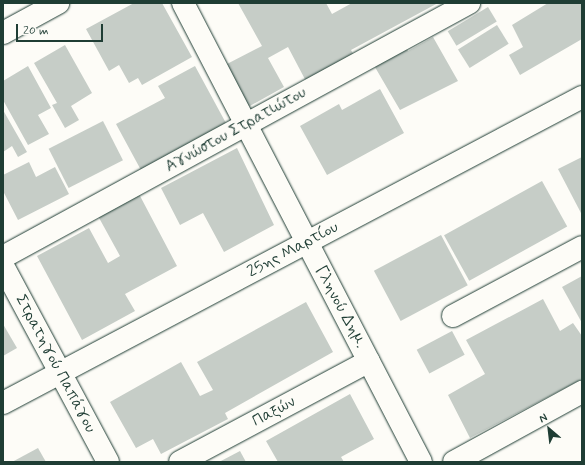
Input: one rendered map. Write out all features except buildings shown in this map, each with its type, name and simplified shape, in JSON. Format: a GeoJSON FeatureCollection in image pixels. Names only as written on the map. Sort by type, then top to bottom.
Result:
{"type":"FeatureCollection","features":[{"type":"Feature","properties":{"kind":"street"},"geometry":{"type":"LineString","coordinates":[[3,33],[58,3]]}},
{"type":"Feature","properties":{"kind":"street","name":"Γληνού Δημ."},"geometry":{"type":"LineString","coordinates":[[183,3],[421,462]]}},
{"type":"Feature","properties":{"kind":"street","name":"Αγνώστου Στρατιώτου"},"geometry":{"type":"LineString","coordinates":[[3,257],[469,3]]}},
{"type":"Feature","properties":{"kind":"street","name":"25ης Μαρτίου"},"geometry":{"type":"LineString","coordinates":[[3,403],[582,97]]}},
{"type":"Feature","properties":{"kind":"street"},"geometry":{"type":"LineString","coordinates":[[453,316],[582,247]]}},
{"type":"Feature","properties":{"kind":"street","name":"Στρατηγού Παπάγου"},"geometry":{"type":"LineString","coordinates":[[3,266],[108,462]]}},
{"type":"Feature","properties":{"kind":"street","name":"Παξών"},"geometry":{"type":"LineString","coordinates":[[180,462],[369,361]]}},
{"type":"Feature","properties":{"kind":"street"},"geometry":{"type":"LineString","coordinates":[[454,462],[582,392]]}}]}
